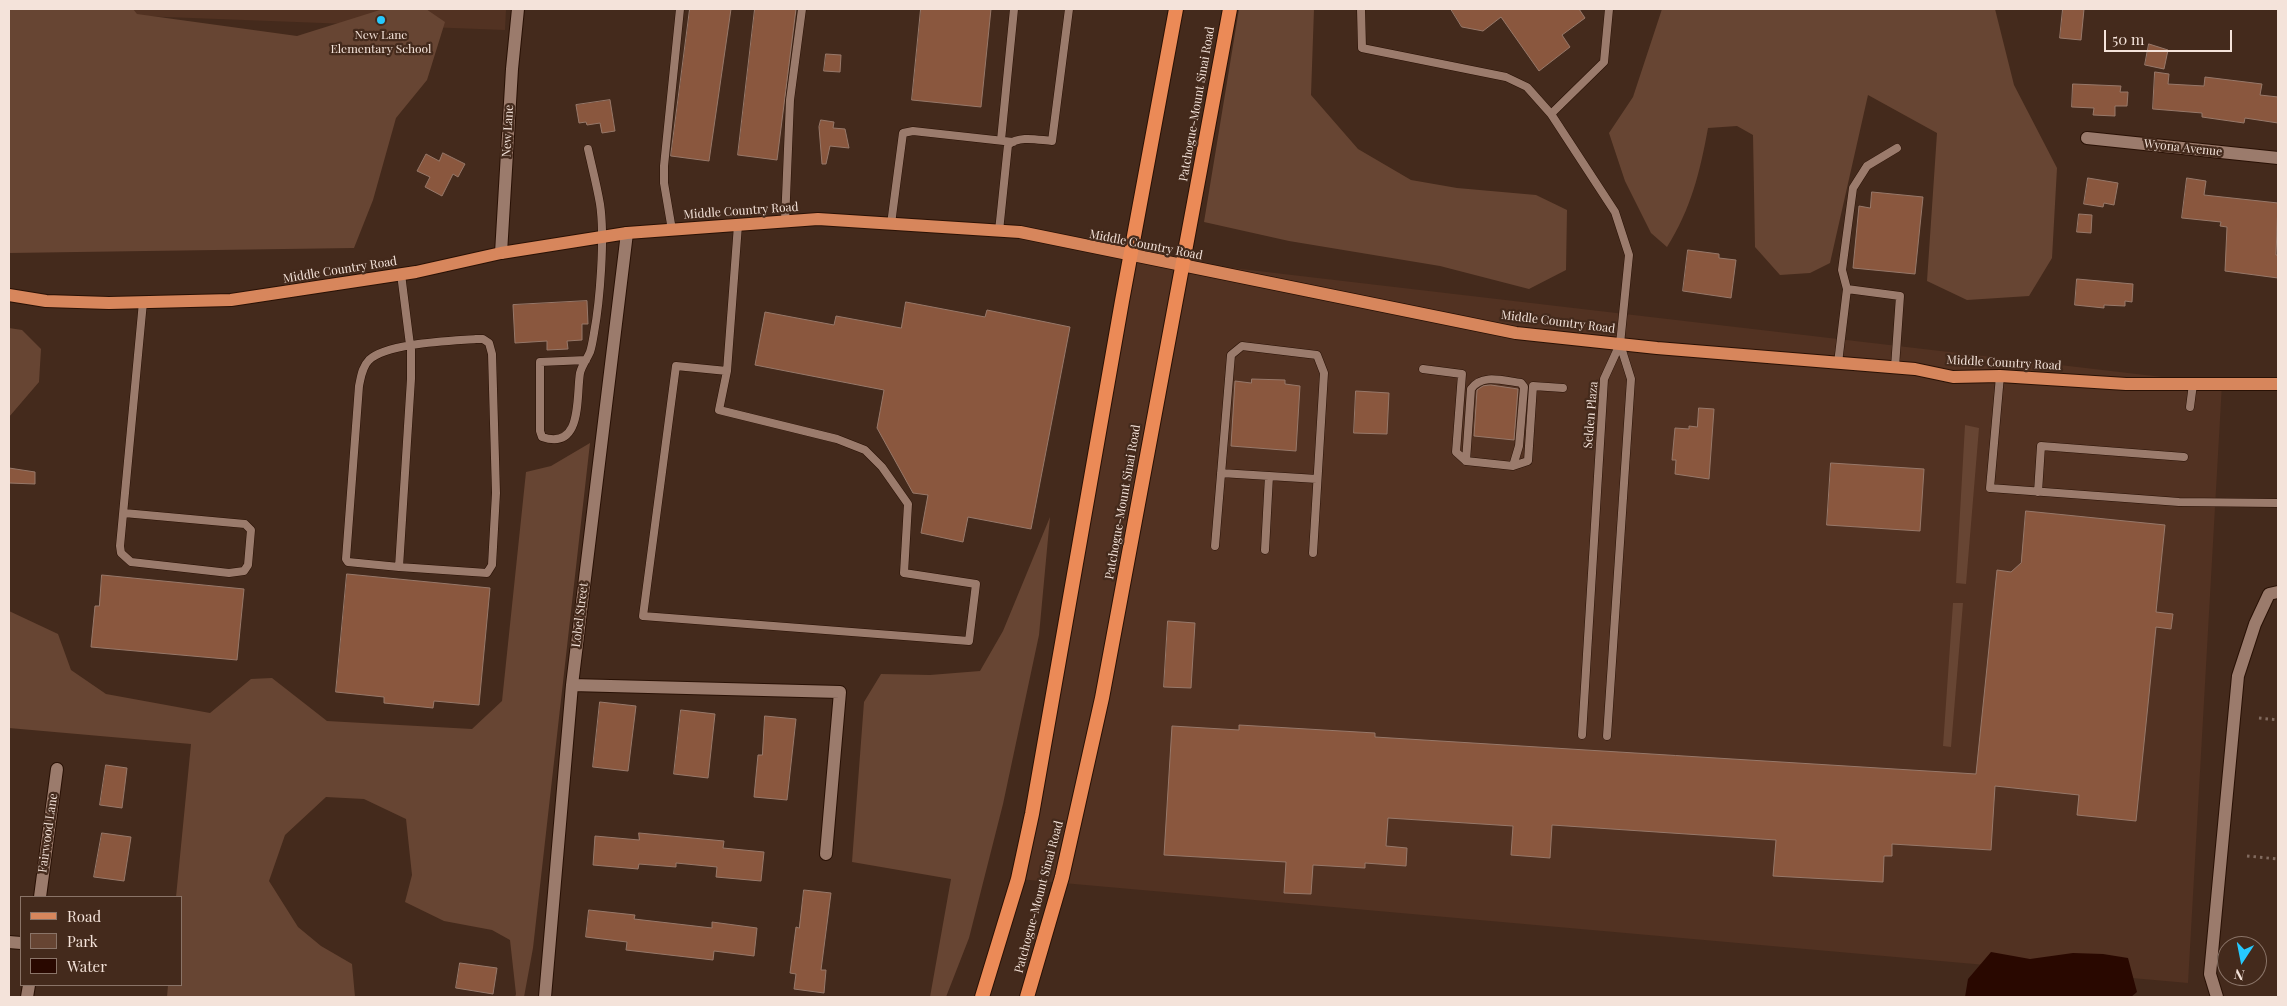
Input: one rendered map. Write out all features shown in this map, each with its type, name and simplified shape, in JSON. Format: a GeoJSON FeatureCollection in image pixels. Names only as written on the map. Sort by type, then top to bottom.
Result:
{"type":"FeatureCollection","features":[{"type":"Feature","properties":{"kind":"highway","name":"Patchogue-Mount Sinai Road"},"geometry":{"type":"LineString","coordinates":[[982,997],[1015,887],[1032,814],[1130,256],[1176,9]]}},
{"type":"Feature","properties":{"kind":"highway","name":"Patchogue-Mount Sinai Road"},"geometry":{"type":"LineString","coordinates":[[1027,997],[1062,877],[1102,698],[1230,9]]}},
{"type":"Feature","properties":{"kind":"main road","name":"Middle Country Road"},"geometry":{"type":"LineString","coordinates":[[9,295],[46,301],[143,302],[231,300],[401,274],[501,253],[627,233],[818,219],[1020,232],[1130,256],[1385,305],[1516,333],[1620,344],[1895,367],[1954,377],[2000,376],[2126,384],[2278,384]]}},
{"type":"Feature","properties":{"kind":"street","name":"New Lane"},"geometry":{"type":"LineString","coordinates":[[501,253],[512,69],[518,9]]}},
{"type":"Feature","properties":{"kind":"street","name":"Wyona Avenue"},"geometry":{"type":"LineString","coordinates":[[2087,138],[2278,158]]}},
{"type":"Feature","properties":{"kind":"street","name":"Lobel Street"},"geometry":{"type":"LineString","coordinates":[[545,997],[572,685],[627,233]]}},
{"type":"Feature","properties":{"kind":"street"},"geometry":{"type":"LineString","coordinates":[[2217,997],[2210,974],[2238,676],[2258,617],[2269,594],[2278,592]]}},
{"type":"Feature","properties":{"kind":"street"},"geometry":{"type":"LineString","coordinates":[[572,685],[840,692],[826,854]]}},
{"type":"Feature","properties":{"kind":"street","name":"Fairwood Lane"},"geometry":{"type":"LineString","coordinates":[[40,896],[57,769]]}},
{"type":"Feature","properties":{"kind":"lane"},"geometry":{"type":"LineString","coordinates":[[672,230],[664,183],[664,166],[680,9]]}},
{"type":"Feature","properties":{"kind":"lane"},"geometry":{"type":"LineString","coordinates":[[785,222],[790,100],[802,9]]}},
{"type":"Feature","properties":{"kind":"lane"},"geometry":{"type":"LineString","coordinates":[[1000,140],[1014,9]]}},
{"type":"Feature","properties":{"kind":"lane"},"geometry":{"type":"LineString","coordinates":[[999,231],[1005,158],[1008,145],[1025,139],[1052,141],[1069,9]]}},
{"type":"Feature","properties":{"kind":"lane"},"geometry":{"type":"LineString","coordinates":[[1360,9],[1362,48],[1506,78],[1527,87],[1551,114],[1615,212],[1629,255],[1620,344],[1631,379],[1606,736]]}},
{"type":"Feature","properties":{"kind":"lane"},"geometry":{"type":"LineString","coordinates":[[1551,114],[1604,62],[1610,9]]}},
{"type":"Feature","properties":{"kind":"lane"},"geometry":{"type":"LineString","coordinates":[[891,224],[903,133],[913,131],[1013,142]]}},
{"type":"Feature","properties":{"kind":"lane"},"geometry":{"type":"LineString","coordinates":[[1838,363],[1847,289],[1842,270],[1852,188],[1867,166],[1897,148]]}},
{"type":"Feature","properties":{"kind":"lane"},"geometry":{"type":"LineString","coordinates":[[586,360],[540,362],[540,431],[542,437],[550,440],[561,438],[568,435],[574,427],[581,370],[586,360],[594,332],[599,292],[600,206],[588,149]]}},
{"type":"Feature","properties":{"kind":"lane"},"geometry":{"type":"LineString","coordinates":[[727,371],[676,366],[643,616],[969,641],[976,584],[904,573],[908,504],[882,467],[865,450],[837,439],[719,410],[727,371],[738,225]]}},
{"type":"Feature","properties":{"kind":"lane"},"geometry":{"type":"LineString","coordinates":[[399,567],[411,379],[410,345],[401,274]]}},
{"type":"Feature","properties":{"kind":"lane"},"geometry":{"type":"LineString","coordinates":[[1847,289],[1900,296],[1895,367]]}},
{"type":"Feature","properties":{"kind":"lane"},"geometry":{"type":"LineString","coordinates":[[124,513],[245,524],[251,530],[248,566],[244,571],[236,573],[131,562],[121,553],[124,513],[143,302]]}},
{"type":"Feature","properties":{"kind":"lane"},"geometry":{"type":"LineString","coordinates":[[483,339],[489,343],[492,354],[496,493],[492,565],[487,573],[399,567],[348,562],[346,554],[359,386],[363,370],[369,360],[377,355],[410,345],[483,339]]}},
{"type":"Feature","properties":{"kind":"lane","name":"Selden Plaza"},"geometry":{"type":"LineString","coordinates":[[1582,735],[1604,379],[1620,344]]}},
{"type":"Feature","properties":{"kind":"lane"},"geometry":{"type":"LineString","coordinates":[[1215,546],[1230,355],[1242,346],[1317,355],[1324,373],[1313,553]]}},
{"type":"Feature","properties":{"kind":"lane"},"geometry":{"type":"LineString","coordinates":[[1424,369],[1462,374],[1456,452],[1466,461],[1513,466],[1528,461],[1532,386],[1562,388]]}},
{"type":"Feature","properties":{"kind":"lane"},"geometry":{"type":"LineString","coordinates":[[2000,376],[1990,488],[2179,502],[2278,504]]}},
{"type":"Feature","properties":{"kind":"lane"},"geometry":{"type":"LineString","coordinates":[[1466,461],[1471,389],[1475,382],[1481,379],[1521,383],[1524,387],[1518,446],[1513,466]]}},
{"type":"Feature","properties":{"kind":"lane"},"geometry":{"type":"LineString","coordinates":[[2190,407],[2192,384]]}},
{"type":"Feature","properties":{"kind":"lane"},"geometry":{"type":"LineString","coordinates":[[2038,492],[2041,446],[2184,457]]}},
{"type":"Feature","properties":{"kind":"lane"},"geometry":{"type":"LineString","coordinates":[[1221,473],[1317,479]]}},
{"type":"Feature","properties":{"kind":"lane"},"geometry":{"type":"LineString","coordinates":[[1264,550],[1269,476]]}},
{"type":"Feature","properties":{"kind":"path"},"geometry":{"type":"LineString","coordinates":[[2259,718],[2278,720]]}},
{"type":"Feature","properties":{"kind":"path"},"geometry":{"type":"LineString","coordinates":[[2247,856],[2278,859]]}},
{"type":"Feature","properties":{"kind":"shaded area","name":"New Lane Elementary School"},"geometry":{"type":"Polygon","coordinates":[[[9,9],[506,9],[505,30],[9,11],[9,9]]]}},
{"type":"Feature","properties":{"kind":"shaded area"},"geometry":{"type":"Polygon","coordinates":[[[1130,256],[2222,384],[2188,983],[1018,879],[1130,256]]]}},
{"type":"Feature","properties":{"kind":"green space"},"geometry":{"type":"Polygon","coordinates":[[[9,9],[133,9],[137,14],[297,36],[383,9],[426,9],[445,22],[427,80],[396,118],[373,200],[354,248],[9,253],[9,9]]]}},
{"type":"Feature","properties":{"kind":"green space"},"geometry":{"type":"Polygon","coordinates":[[[1239,9],[1314,9],[1311,95],[1358,149],[1411,180],[1457,188],[1536,195],[1567,210],[1566,270],[1529,289],[1440,266],[1289,241],[1204,222],[1239,9]]]}},
{"type":"Feature","properties":{"kind":"green space"},"geometry":{"type":"Polygon","coordinates":[[[1662,9],[1995,9],[2014,85],[2057,168],[2052,258],[2029,296],[1967,300],[1927,281],[1937,133],[1868,95],[1830,263],[1810,273],[1780,275],[1755,247],[1753,135],[1737,126],[1708,128],[1694,190],[1682,219],[1667,247],[1651,233],[1625,181],[1609,133],[1633,97],[1662,9]]]}},
{"type":"Feature","properties":{"kind":"green space"},"geometry":{"type":"Polygon","coordinates":[[[9,328],[22,330],[41,349],[39,382],[9,417],[9,328]]]}},
{"type":"Feature","properties":{"kind":"green space"},"geometry":{"type":"Polygon","coordinates":[[[1965,425],[1979,428],[1966,584],[1956,583],[1965,425]]]}},
{"type":"Feature","properties":{"kind":"green space"},"geometry":{"type":"Polygon","coordinates":[[[590,443],[533,948],[524,997],[515,997],[510,940],[492,930],[444,921],[405,902],[412,875],[406,819],[364,799],[326,797],[285,835],[269,881],[298,927],[321,946],[352,964],[355,997],[167,997],[168,986],[182,986],[182,896],[176,896],[191,744],[9,728],[9,611],[58,634],[71,670],[106,694],[210,713],[251,679],[272,678],[327,721],[472,729],[502,701],[526,472],[551,466],[590,443]]]}},
{"type":"Feature","properties":{"kind":"green space"},"geometry":{"type":"Polygon","coordinates":[[[1050,517],[1039,635],[1003,804],[969,938],[946,997],[930,997],[951,879],[852,862],[864,702],[881,674],[930,675],[980,671],[1003,631],[1050,517]]]}},
{"type":"Feature","properties":{"kind":"green space"},"geometry":{"type":"Polygon","coordinates":[[[1953,603],[1963,603],[1951,747],[1943,746],[1953,603]]]}},
{"type":"Feature","properties":{"kind":"water"},"geometry":{"type":"Polygon","coordinates":[[[1991,952],[2030,959],[2073,953],[2103,954],[2128,958],[2137,992],[2131,997],[1965,997],[1968,979],[1991,952]]]}},
{"type":"Feature","properties":{"kind":"building"},"geometry":{"type":"Polygon","coordinates":[[[690,9],[731,9],[709,161],[671,156],[690,9]]]}},
{"type":"Feature","properties":{"kind":"building"},"geometry":{"type":"Polygon","coordinates":[[[755,9],[796,9],[777,160],[738,155],[755,9]]]}},
{"type":"Feature","properties":{"kind":"building"},"geometry":{"type":"Polygon","coordinates":[[[921,9],[991,9],[981,107],[912,100],[921,9]]]}},
{"type":"Feature","properties":{"kind":"building"},"geometry":{"type":"Polygon","coordinates":[[[1451,9],[1579,9],[1585,18],[1562,35],[1570,47],[1539,71],[1501,17],[1483,31],[1462,27],[1451,9]]]}},
{"type":"Feature","properties":{"kind":"building"},"geometry":{"type":"Polygon","coordinates":[[[2063,9],[2084,9],[2081,40],[2060,38],[2063,9]]]}},
{"type":"Feature","properties":{"kind":"building"},"geometry":{"type":"Polygon","coordinates":[[[2149,44],[2168,50],[2164,69],[2145,65],[2149,44]]]}},
{"type":"Feature","properties":{"kind":"building"},"geometry":{"type":"Polygon","coordinates":[[[826,54],[841,55],[840,72],[824,71],[826,54]]]}},
{"type":"Feature","properties":{"kind":"building"},"geometry":{"type":"Polygon","coordinates":[[[2155,72],[2169,74],[2168,84],[2204,86],[2205,77],[2262,84],[2260,95],[2278,97],[2278,123],[2245,118],[2244,123],[2202,117],[2202,113],[2153,109],[2155,72]]]}},
{"type":"Feature","properties":{"kind":"building"},"geometry":{"type":"Polygon","coordinates":[[[2073,84],[2121,86],[2120,92],[2128,92],[2127,106],[2115,106],[2115,116],[2093,115],[2094,108],[2072,107],[2073,84]]]}},
{"type":"Feature","properties":{"kind":"building"},"geometry":{"type":"Polygon","coordinates":[[[610,100],[615,131],[602,133],[600,123],[587,125],[586,122],[579,123],[576,105],[610,100]]]}},
{"type":"Feature","properties":{"kind":"building"},"geometry":{"type":"Polygon","coordinates":[[[821,120],[834,122],[833,128],[845,129],[849,148],[830,146],[826,164],[822,164],[819,127],[821,120]]]}},
{"type":"Feature","properties":{"kind":"building"},"geometry":{"type":"Polygon","coordinates":[[[443,153],[465,164],[458,177],[453,174],[442,196],[425,187],[430,177],[417,171],[426,154],[439,161],[443,153]]]}},
{"type":"Feature","properties":{"kind":"building"},"geometry":{"type":"Polygon","coordinates":[[[2088,178],[2118,183],[2114,205],[2104,203],[2103,207],[2084,204],[2088,178]]]}},
{"type":"Feature","properties":{"kind":"building"},"geometry":{"type":"Polygon","coordinates":[[[2187,178],[2206,181],[2204,195],[2278,203],[2276,255],[2278,255],[2278,278],[2225,271],[2227,227],[2220,226],[2221,222],[2182,218],[2187,178]]]}},
{"type":"Feature","properties":{"kind":"building"},"geometry":{"type":"Polygon","coordinates":[[[1872,192],[1923,197],[1915,274],[1853,268],[1859,206],[1870,208],[1872,192]]]}},
{"type":"Feature","properties":{"kind":"building"},"geometry":{"type":"Polygon","coordinates":[[[2079,214],[2092,215],[2091,233],[2077,232],[2079,214]]]}},
{"type":"Feature","properties":{"kind":"building"},"geometry":{"type":"Polygon","coordinates":[[[1688,250],[1719,254],[1719,258],[1736,260],[1731,298],[1683,291],[1688,250]]]}},
{"type":"Feature","properties":{"kind":"building"},"geometry":{"type":"Polygon","coordinates":[[[2077,279],[2133,284],[2132,302],[2125,301],[2125,306],[2104,305],[2104,308],[2075,305],[2077,279]]]}},
{"type":"Feature","properties":{"kind":"building"},"geometry":{"type":"Polygon","coordinates":[[[587,301],[588,324],[582,324],[582,340],[567,341],[568,349],[547,350],[547,341],[515,343],[513,305],[587,301]]]}},
{"type":"Feature","properties":{"kind":"building"},"geometry":{"type":"Polygon","coordinates":[[[906,302],[985,317],[987,310],[1070,327],[1031,529],[968,517],[963,542],[921,533],[928,495],[913,493],[877,428],[884,390],[755,365],[765,312],[834,325],[836,316],[901,328],[906,302]]]}},
{"type":"Feature","properties":{"kind":"building"},"geometry":{"type":"Polygon","coordinates":[[[1252,379],[1285,380],[1285,384],[1300,386],[1296,451],[1231,446],[1235,381],[1251,383],[1252,379]]]}},
{"type":"Feature","properties":{"kind":"building"},"geometry":{"type":"Polygon","coordinates":[[[1491,385],[1518,389],[1514,440],[1474,436],[1477,390],[1483,386],[1491,385]]]}},
{"type":"Feature","properties":{"kind":"building"},"geometry":{"type":"Polygon","coordinates":[[[1356,391],[1389,393],[1387,434],[1354,433],[1356,391]]]}},
{"type":"Feature","properties":{"kind":"building"},"geometry":{"type":"Polygon","coordinates":[[[1699,408],[1714,409],[1709,479],[1675,474],[1676,460],[1672,460],[1675,428],[1689,429],[1689,426],[1697,427],[1699,408]]]}},
{"type":"Feature","properties":{"kind":"building"},"geometry":{"type":"Polygon","coordinates":[[[1831,463],[1924,469],[1920,531],[1827,525],[1831,463]]]}},
{"type":"Feature","properties":{"kind":"building"},"geometry":{"type":"Polygon","coordinates":[[[9,468],[35,472],[35,484],[9,483],[9,468]]]}},
{"type":"Feature","properties":{"kind":"building"},"geometry":{"type":"Polygon","coordinates":[[[2026,511],[2165,525],[2156,612],[2173,614],[2171,629],[2156,627],[2136,821],[2077,815],[2079,795],[1995,786],[1991,850],[1892,844],[1892,856],[1884,856],[1883,882],[1773,876],[1776,840],[1552,825],[1550,858],[1511,855],[1513,826],[1388,818],[1386,846],[1407,848],[1406,866],[1365,863],[1365,868],[1313,865],[1311,894],[1284,893],[1286,862],[1164,855],[1172,726],[1239,730],[1239,725],[1375,733],[1375,737],[1976,774],[1997,570],[2011,572],[2021,563],[2026,511]]]}},
{"type":"Feature","properties":{"kind":"building"},"geometry":{"type":"Polygon","coordinates":[[[347,574],[490,588],[479,705],[434,701],[433,708],[384,703],[384,697],[336,692],[347,574]]]}},
{"type":"Feature","properties":{"kind":"building"},"geometry":{"type":"Polygon","coordinates":[[[102,575],[244,589],[237,660],[91,647],[95,606],[99,606],[102,575]]]}},
{"type":"Feature","properties":{"kind":"building"},"geometry":{"type":"Polygon","coordinates":[[[1168,621],[1195,623],[1191,688],[1164,687],[1168,621]]]}},
{"type":"Feature","properties":{"kind":"building"},"geometry":{"type":"Polygon","coordinates":[[[600,702],[636,706],[628,771],[593,767],[600,702]]]}},
{"type":"Feature","properties":{"kind":"building"},"geometry":{"type":"Polygon","coordinates":[[[681,710],[715,714],[708,778],[674,774],[681,710]]]}},
{"type":"Feature","properties":{"kind":"building"},"geometry":{"type":"Polygon","coordinates":[[[765,716],[796,719],[787,800],[754,797],[758,755],[762,755],[765,716]]]}},
{"type":"Feature","properties":{"kind":"building"},"geometry":{"type":"Polygon","coordinates":[[[106,765],[127,768],[122,808],[100,805],[106,765]]]}},
{"type":"Feature","properties":{"kind":"building"},"geometry":{"type":"Polygon","coordinates":[[[102,833],[131,837],[124,881],[94,877],[102,833]]]}},
{"type":"Feature","properties":{"kind":"building"},"geometry":{"type":"Polygon","coordinates":[[[639,833],[724,841],[723,848],[764,852],[761,881],[716,877],[717,867],[676,863],[676,867],[639,864],[638,869],[593,865],[595,836],[639,840],[639,833]]]}},
{"type":"Feature","properties":{"kind":"building"},"geometry":{"type":"Polygon","coordinates":[[[804,890],[831,893],[821,970],[826,970],[824,993],[794,989],[796,974],[790,973],[796,927],[799,928],[804,890]]]}},
{"type":"Feature","properties":{"kind":"building"},"geometry":{"type":"Polygon","coordinates":[[[589,910],[635,915],[634,919],[712,928],[712,922],[757,928],[754,956],[714,951],[713,960],[626,950],[627,942],[586,937],[589,910]]]}},
{"type":"Feature","properties":{"kind":"building"},"geometry":{"type":"Polygon","coordinates":[[[460,963],[497,968],[493,994],[456,988],[460,963]]]}},
{"type":"Feature","properties":{"kind":"place","name":"New Lane Elementary School"},"geometry":{"type":"Point","coordinates":[381,20]}}]}
